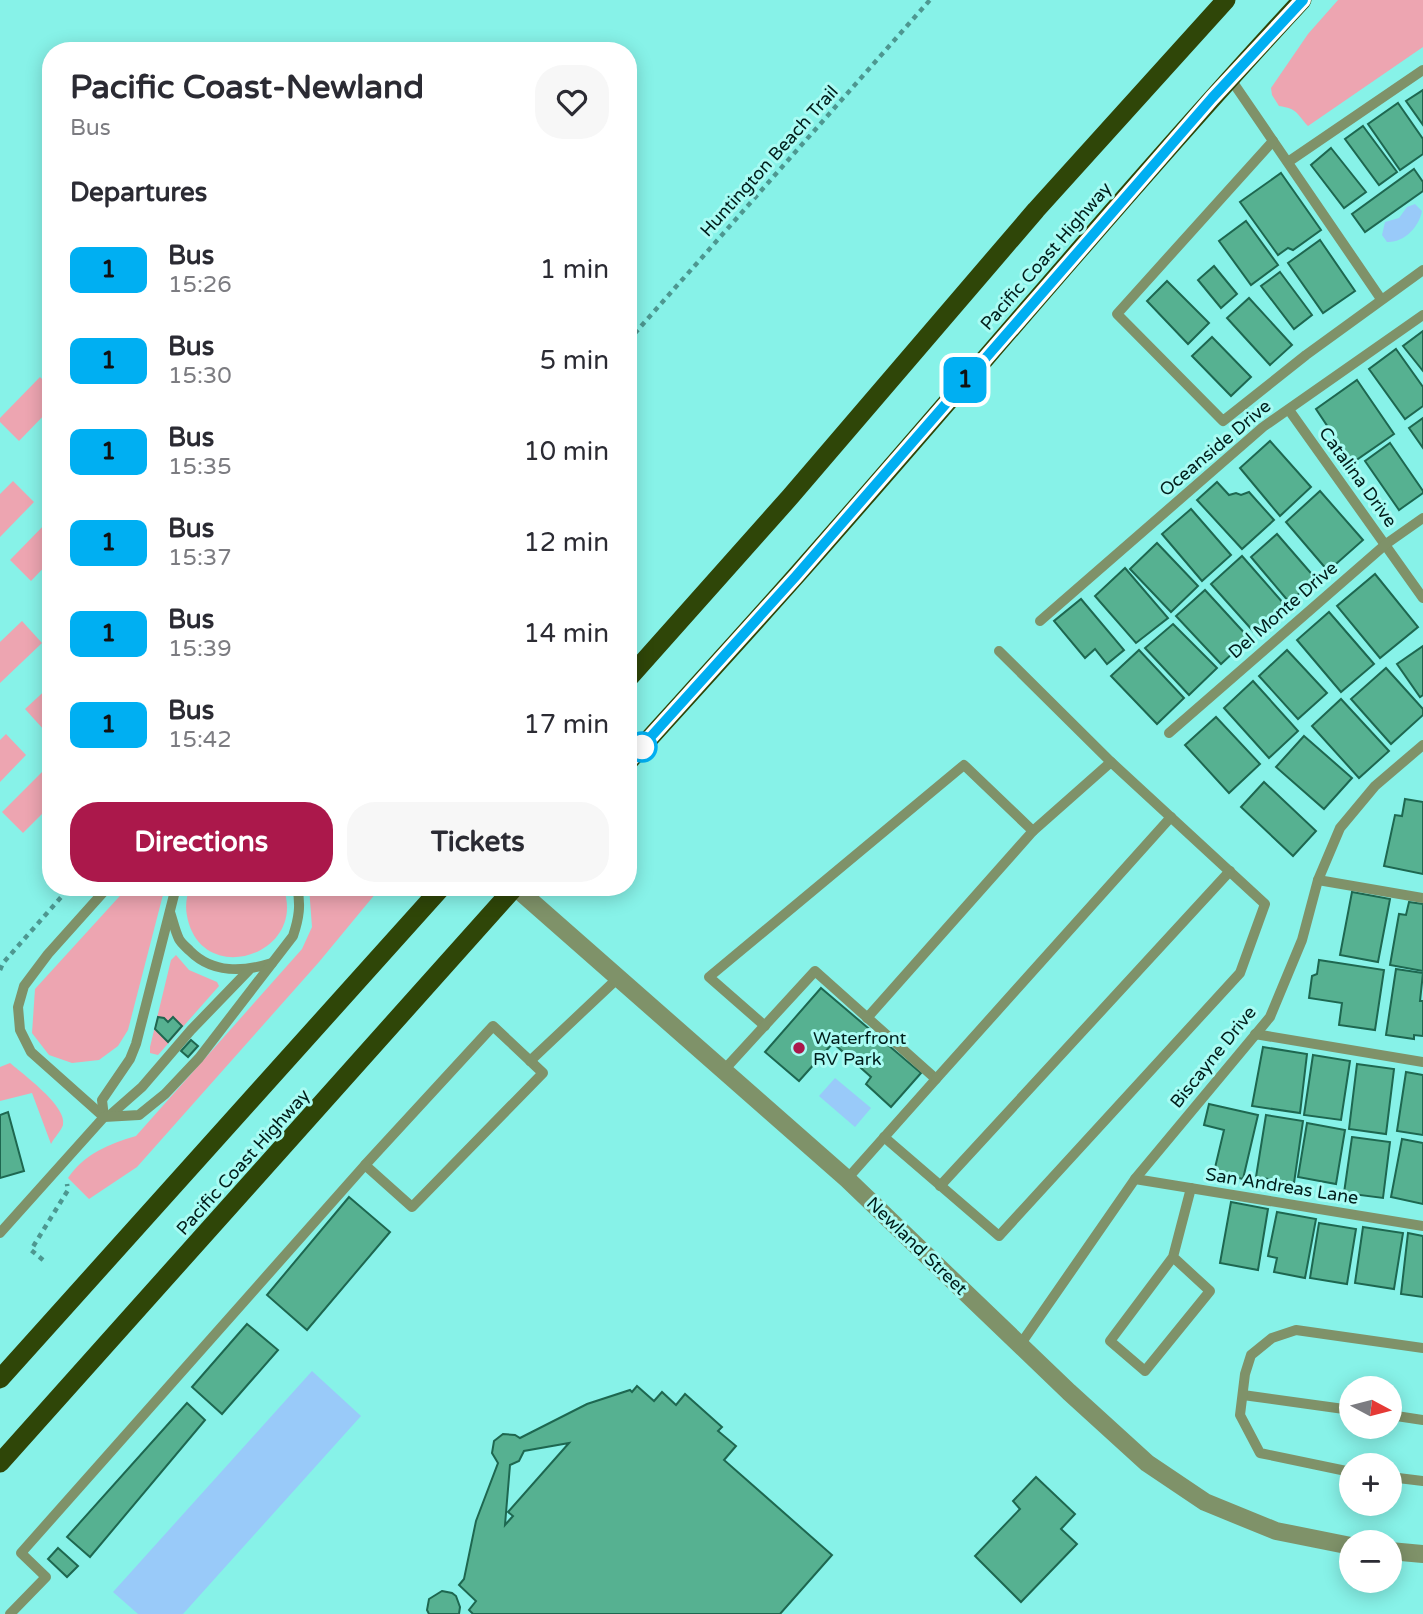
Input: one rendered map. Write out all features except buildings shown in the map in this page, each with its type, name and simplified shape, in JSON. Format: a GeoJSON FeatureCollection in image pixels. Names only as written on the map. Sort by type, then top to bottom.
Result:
{"type":"FeatureCollection","features":[{"type":"Feature","properties":{"kind":"highway","name":"Pacific Coast Highway"},"geometry":{"type":"LineString","coordinates":[[637,669],[790,497],[1037,210],[1226,0]]}},
{"type":"Feature","properties":{"kind":"highway","name":"Pacific Coast Highway"},"geometry":{"type":"LineString","coordinates":[[637,752],[796,576],[1066,263],[1303,0]]}},
{"type":"Feature","properties":{"kind":"highway","name":"Pacific Coast Highway"},"geometry":{"type":"LineString","coordinates":[[0,1379],[434,896]]}},
{"type":"Feature","properties":{"kind":"highway","name":"Pacific Coast Highway"},"geometry":{"type":"LineString","coordinates":[[0,1463],[507,896]]}},
{"type":"Feature","properties":{"kind":"street","name":"Newland Street"},"geometry":{"type":"LineString","coordinates":[[525,896],[847,1179],[1147,1463],[1205,1502],[1276,1531],[1339,1544]]}},
{"type":"Feature","properties":{"kind":"street"},"geometry":{"type":"LineString","coordinates":[[1402,1552],[1423,1554]]}},
{"type":"Feature","properties":{"kind":"lane"},"geometry":{"type":"LineString","coordinates":[[1288,162],[1423,70]]}},
{"type":"Feature","properties":{"kind":"lane"},"geometry":{"type":"LineString","coordinates":[[1230,78],[1381,299]]}},
{"type":"Feature","properties":{"kind":"lane"},"geometry":{"type":"LineString","coordinates":[[1273,141],[1116,314],[1223,421],[1306,355],[1423,270]]}},
{"type":"Feature","properties":{"kind":"lane","name":"Oceanside Drive"},"geometry":{"type":"LineString","coordinates":[[1040,621],[1263,427],[1423,315]]}},
{"type":"Feature","properties":{"kind":"lane","name":"Catalina Drive"},"geometry":{"type":"LineString","coordinates":[[1289,410],[1423,598]]}},
{"type":"Feature","properties":{"kind":"lane","name":"Del Monte Drive"},"geometry":{"type":"LineString","coordinates":[[1168,733],[1386,544],[1423,518]]}},
{"type":"Feature","properties":{"kind":"lane"},"geometry":{"type":"LineString","coordinates":[[884,1137],[999,1236],[1240,973],[1265,904],[1111,762],[999,651]]}},
{"type":"Feature","properties":{"kind":"lane","name":"Biscayne Drive"},"geometry":{"type":"LineString","coordinates":[[1020,1345],[1135,1179],[1270,1017],[1302,940],[1318,880],[1340,828],[1375,786],[1423,745]]}},
{"type":"Feature","properties":{"kind":"lane"},"geometry":{"type":"LineString","coordinates":[[867,1018],[1033,831],[1111,762]]}},
{"type":"Feature","properties":{"kind":"lane"},"geometry":{"type":"LineString","coordinates":[[765,1026],[709,977],[964,765],[1033,831]]}},
{"type":"Feature","properties":{"kind":"lane"},"geometry":{"type":"LineString","coordinates":[[847,1179],[1171,817]]}},
{"type":"Feature","properties":{"kind":"lane"},"geometry":{"type":"LineString","coordinates":[[940,1186],[1230,871]]}},
{"type":"Feature","properties":{"kind":"lane"},"geometry":{"type":"LineString","coordinates":[[1318,880],[1423,898]]}},
{"type":"Feature","properties":{"kind":"lane"},"geometry":{"type":"LineString","coordinates":[[100,896],[48,954],[24,986],[18,1007],[20,1030],[30,1052],[106,1117],[139,1115],[165,1094],[199,1058],[293,936],[299,918],[299,896]]}},
{"type":"Feature","properties":{"kind":"lane"},"geometry":{"type":"LineString","coordinates":[[106,1117],[102,1100],[130,1059],[136,1044],[174,896]]}},
{"type":"Feature","properties":{"kind":"lane"},"geometry":{"type":"LineString","coordinates":[[170,910],[180,941],[195,956],[214,967],[232,971],[249,970],[272,963]]}},
{"type":"Feature","properties":{"kind":"lane"},"geometry":{"type":"LineString","coordinates":[[0,1233],[106,1117],[142,1087],[191,1030],[249,970]]}},
{"type":"Feature","properties":{"kind":"lane"},"geometry":{"type":"LineString","coordinates":[[724,1070],[816,971],[936,1079]]}},
{"type":"Feature","properties":{"kind":"lane"},"geometry":{"type":"LineString","coordinates":[[530,1061],[618,978]]}},
{"type":"Feature","properties":{"kind":"lane"},"geometry":{"type":"LineString","coordinates":[[10,1614],[46,1577],[21,1553],[365,1164],[493,1026],[543,1073],[412,1206],[365,1164]]}},
{"type":"Feature","properties":{"kind":"lane"},"geometry":{"type":"LineString","coordinates":[[1255,1034],[1423,1062]]}},
{"type":"Feature","properties":{"kind":"lane","name":"San Andreas Lane"},"geometry":{"type":"LineString","coordinates":[[1135,1179],[1423,1226]]}},
{"type":"Feature","properties":{"kind":"lane"},"geometry":{"type":"LineString","coordinates":[[1173,1257],[1210,1291],[1145,1371],[1110,1341],[1173,1257],[1191,1188]]}},
{"type":"Feature","properties":{"kind":"lane"},"geometry":{"type":"LineString","coordinates":[[1339,1469],[1260,1453],[1240,1415],[1245,1374],[1251,1355],[1272,1338],[1296,1330],[1423,1348]]}},
{"type":"Feature","properties":{"kind":"lane"},"geometry":{"type":"LineString","coordinates":[[1243,1395],[1339,1408]]}},
{"type":"Feature","properties":{"kind":"lane"},"geometry":{"type":"LineString","coordinates":[[1402,1417],[1423,1420]]}},
{"type":"Feature","properties":{"kind":"lane"},"geometry":{"type":"LineString","coordinates":[[1402,1477],[1423,1480]]}},
{"type":"Feature","properties":{"kind":"path","name":"Huntington Beach Trail"},"geometry":{"type":"LineString","coordinates":[[637,331],[930,0]]}},
{"type":"Feature","properties":{"kind":"path"},"geometry":{"type":"LineString","coordinates":[[0,970],[3,963],[62,896]]}},
{"type":"Feature","properties":{"kind":"path"},"geometry":{"type":"LineString","coordinates":[[43,1260],[31,1250],[68,1190],[67,1184],[54,1172]]}},
{"type":"Feature","properties":{"kind":"shaded area"},"geometry":{"type":"Polygon","coordinates":[[[1338,0],[1423,0],[1423,47],[1308,126],[1293,110],[1279,106],[1271,88],[1308,34],[1338,0]]]}},
{"type":"Feature","properties":{"kind":"shaded area"},"geometry":{"type":"Polygon","coordinates":[[[40,377],[42,379],[42,417],[19,441],[0,422],[0,418],[40,377]]]}},
{"type":"Feature","properties":{"kind":"shaded area"},"geometry":{"type":"Polygon","coordinates":[[[13,481],[34,502],[0,537],[0,494],[13,481]]]}},
{"type":"Feature","properties":{"kind":"shaded area"},"geometry":{"type":"Polygon","coordinates":[[[42,527],[42,569],[31,581],[10,560],[42,527]]]}},
{"type":"Feature","properties":{"kind":"shaded area"},"geometry":{"type":"Polygon","coordinates":[[[22,621],[42,643],[0,683],[0,642],[22,621]]]}},
{"type":"Feature","properties":{"kind":"shaded area"},"geometry":{"type":"Polygon","coordinates":[[[42,693],[42,728],[25,709],[42,693]]]}},
{"type":"Feature","properties":{"kind":"shaded area"},"geometry":{"type":"Polygon","coordinates":[[[6,734],[26,755],[0,782],[0,740],[6,734]]]}},
{"type":"Feature","properties":{"kind":"shaded area"},"geometry":{"type":"Polygon","coordinates":[[[42,772],[42,814],[23,833],[2,812],[42,772]]]}},
{"type":"Feature","properties":{"kind":"shaded area"},"geometry":{"type":"Polygon","coordinates":[[[120,896],[163,896],[128,1030],[118,1046],[99,1060],[72,1063],[49,1055],[32,1033],[35,989],[120,896]]]}},
{"type":"Feature","properties":{"kind":"shaded area"},"geometry":{"type":"Polygon","coordinates":[[[187,896],[285,896],[287,910],[282,929],[270,944],[253,954],[234,957],[216,954],[200,943],[189,924],[187,896]]]}},
{"type":"Feature","properties":{"kind":"shaded area"},"geometry":{"type":"Polygon","coordinates":[[[310,896],[374,896],[319,962],[137,1167],[89,1199],[68,1178],[74,1170],[98,1151],[136,1136],[302,949],[312,927],[310,896]]]}},
{"type":"Feature","properties":{"kind":"shaded area"},"geometry":{"type":"Polygon","coordinates":[[[176,955],[189,970],[217,982],[219,986],[158,1055],[150,1053],[150,1047],[171,960],[176,955]]]}},
{"type":"Feature","properties":{"kind":"shaded area"},"geometry":{"type":"Polygon","coordinates":[[[10,1063],[43,1091],[59,1109],[63,1125],[51,1144],[32,1093],[0,1101],[0,1067],[10,1063]]]}},
{"type":"Feature","properties":{"kind":"water"},"geometry":{"type":"Polygon","coordinates":[[[1415,204],[1422,211],[1414,228],[1405,237],[1387,242],[1382,235],[1385,222],[1399,218],[1407,207],[1415,204]]]}},
{"type":"Feature","properties":{"kind":"water"},"geometry":{"type":"Polygon","coordinates":[[[835,1078],[871,1108],[855,1127],[819,1096],[835,1078]]]}},
{"type":"Feature","properties":{"kind":"water"},"geometry":{"type":"Polygon","coordinates":[[[312,1371],[361,1416],[183,1614],[138,1614],[113,1592],[312,1371]]]}},
{"type":"Feature","properties":{"kind":"bus line","name":"1"},"geometry":{"type":"LineString","coordinates":[[637,752],[796,576],[1212,98],[1303,0]]}},
{"type":"Feature","properties":{"kind":"place","name":"Waterfront RV Park"},"geometry":{"type":"Point","coordinates":[799,1048]}}]}
